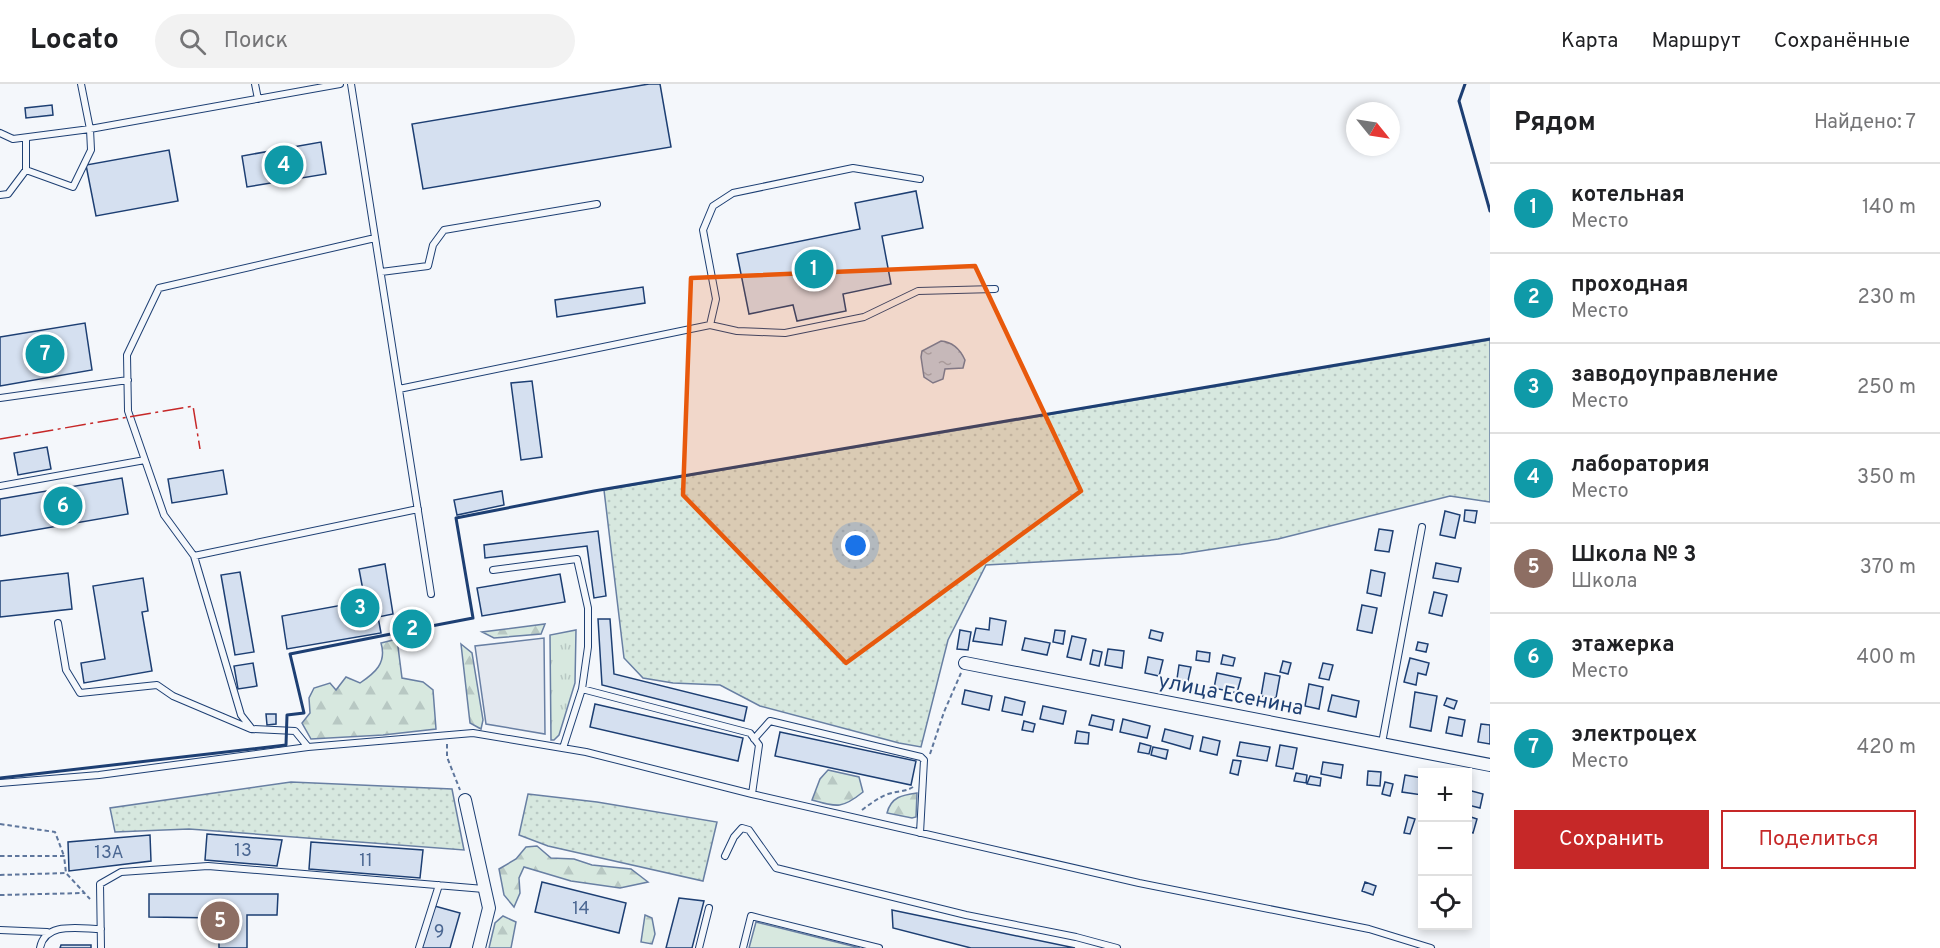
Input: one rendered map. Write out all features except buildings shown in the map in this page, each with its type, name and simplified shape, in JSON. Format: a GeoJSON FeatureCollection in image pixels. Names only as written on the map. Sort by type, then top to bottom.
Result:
{"type":"FeatureCollection","features":[{"type":"Feature","properties":{"kind":"street","name":"улица Есенина"},"geometry":{"type":"LineString","coordinates":[[965,663],[1490,765]]}},
{"type":"Feature","properties":{"kind":"street"},"geometry":{"type":"LineString","coordinates":[[465,800],[489,908],[479,948]]}},
{"type":"Feature","properties":{"kind":"lane"},"geometry":{"type":"LineString","coordinates":[[26,170],[73,187],[91,150],[90,129],[81,84]]}},
{"type":"Feature","properties":{"kind":"lane"},"geometry":{"type":"LineString","coordinates":[[255,84],[258,99]]}},
{"type":"Feature","properties":{"kind":"lane"},"geometry":{"type":"LineString","coordinates":[[0,133],[14,139],[90,129],[340,84]]}},
{"type":"Feature","properties":{"kind":"lane"},"geometry":{"type":"LineString","coordinates":[[351,84],[431,594]]}},
{"type":"Feature","properties":{"kind":"lane"},"geometry":{"type":"LineString","coordinates":[[0,195],[8,194],[26,170],[26,138]]}},
{"type":"Feature","properties":{"kind":"lane"},"geometry":{"type":"LineString","coordinates":[[711,325],[716,299],[703,230],[713,206],[733,193],[853,168],[920,179]]}},
{"type":"Feature","properties":{"kind":"lane"},"geometry":{"type":"LineString","coordinates":[[381,272],[428,266],[433,244],[444,230],[597,204]]}},
{"type":"Feature","properties":{"kind":"lane"},"geometry":{"type":"LineString","coordinates":[[252,729],[241,715],[194,556],[164,515],[128,411],[127,355],[159,288],[375,238]]}},
{"type":"Feature","properties":{"kind":"lane"},"geometry":{"type":"LineString","coordinates":[[399,389],[711,325],[737,331],[785,333],[864,317],[918,291],[995,289]]}},
{"type":"Feature","properties":{"kind":"lane"},"geometry":{"type":"LineString","coordinates":[[0,398],[128,380]]}},
{"type":"Feature","properties":{"kind":"lane"},"geometry":{"type":"LineString","coordinates":[[0,486],[145,460]]}},
{"type":"Feature","properties":{"kind":"lane"},"geometry":{"type":"LineString","coordinates":[[194,556],[418,509]]}},
{"type":"Feature","properties":{"kind":"lane"},"geometry":{"type":"LineString","coordinates":[[1382,743],[1422,527]]}},
{"type":"Feature","properties":{"kind":"lane"},"geometry":{"type":"LineString","coordinates":[[493,570],[577,559],[588,608],[588,647],[582,689],[562,748]]}},
{"type":"Feature","properties":{"kind":"lane"},"geometry":{"type":"LineString","coordinates":[[58,623],[66,670],[80,693],[157,685],[173,696],[252,729],[295,731],[308,747]]}},
{"type":"Feature","properties":{"kind":"lane"},"geometry":{"type":"LineString","coordinates":[[582,689],[750,733],[759,746],[752,794]]}},
{"type":"Feature","properties":{"kind":"lane"},"geometry":{"type":"LineString","coordinates":[[754,739],[770,721],[921,757],[924,760],[924,778],[920,833]]}},
{"type":"Feature","properties":{"kind":"lane"},"geometry":{"type":"LineString","coordinates":[[0,783],[99,775],[308,747],[473,733],[586,752],[752,794],[1139,883],[1369,929],[1431,948]]}},
{"type":"Feature","properties":{"kind":"lane"},"geometry":{"type":"LineString","coordinates":[[725,856],[734,837],[742,828],[749,830],[776,868],[966,915],[1076,937],[1117,948]]}},
{"type":"Feature","properties":{"kind":"lane"},"geometry":{"type":"LineString","coordinates":[[102,948],[100,884],[121,872],[208,866],[484,889]]}},
{"type":"Feature","properties":{"kind":"lane"},"geometry":{"type":"LineString","coordinates":[[419,948],[440,885]]}},
{"type":"Feature","properties":{"kind":"lane"},"geometry":{"type":"LineString","coordinates":[[699,948],[709,908]]}},
{"type":"Feature","properties":{"kind":"lane"},"geometry":{"type":"LineString","coordinates":[[743,948],[751,916],[879,948]]}},
{"type":"Feature","properties":{"kind":"lane"},"geometry":{"type":"LineString","coordinates":[[0,930],[47,932],[62,928],[101,929]]}},
{"type":"Feature","properties":{"kind":"lane"},"geometry":{"type":"LineString","coordinates":[[40,948],[47,932]]}},
{"type":"Feature","properties":{"kind":"path"},"geometry":{"type":"LineString","coordinates":[[862,810],[888,794],[909,790],[924,778],[944,712],[965,663]]}},
{"type":"Feature","properties":{"kind":"path"},"geometry":{"type":"LineString","coordinates":[[447,736],[447,757],[465,800]]}},
{"type":"Feature","properties":{"kind":"path"},"geometry":{"type":"LineString","coordinates":[[0,824],[56,832],[64,856],[66,873],[92,901]]}},
{"type":"Feature","properties":{"kind":"path"},"geometry":{"type":"LineString","coordinates":[[0,856],[64,856]]}},
{"type":"Feature","properties":{"kind":"path"},"geometry":{"type":"LineString","coordinates":[[0,874],[66,873]]}},
{"type":"Feature","properties":{"kind":"path"},"geometry":{"type":"LineString","coordinates":[[0,895],[84,893]]}},
{"type":"Feature","properties":{"kind":"highlighted area"},"geometry":{"type":"Polygon","coordinates":[[[975,266],[1081,491],[846,663],[683,495],[691,278],[975,266]]]}},
{"type":"Feature","properties":{"kind":"green space"},"geometry":{"type":"Polygon","coordinates":[[[1490,340],[1490,502],[1450,496],[1278,539],[1181,554],[986,565],[948,640],[921,747],[760,706],[720,685],[673,683],[643,678],[624,658],[604,490],[1490,340]]]}},
{"type":"Feature","properties":{"kind":"green space"},"geometry":{"type":"Polygon","coordinates":[[[545,624],[541,634],[494,638],[482,632],[545,624]]]}},
{"type":"Feature","properties":{"kind":"green space"},"geometry":{"type":"Polygon","coordinates":[[[576,630],[575,683],[559,735],[551,740],[550,635],[576,630]]]}},
{"type":"Feature","properties":{"kind":"green space"},"geometry":{"type":"Polygon","coordinates":[[[397,639],[402,678],[423,682],[433,690],[436,729],[311,739],[302,723],[310,713],[309,698],[314,688],[330,683],[336,690],[346,677],[360,683],[381,662],[381,643],[397,639]]]}},
{"type":"Feature","properties":{"kind":"green space"},"geometry":{"type":"Polygon","coordinates":[[[461,644],[472,653],[483,720],[481,729],[470,723],[461,644]]]}},
{"type":"Feature","properties":{"kind":"green space"},"geometry":{"type":"Polygon","coordinates":[[[828,770],[859,777],[863,792],[839,805],[812,800],[820,779],[828,770]]]}},
{"type":"Feature","properties":{"kind":"green space"},"geometry":{"type":"Polygon","coordinates":[[[291,782],[452,789],[464,850],[189,829],[115,832],[110,808],[291,782]]]}},
{"type":"Feature","properties":{"kind":"green space"},"geometry":{"type":"Polygon","coordinates":[[[917,793],[916,817],[887,813],[894,800],[917,793]]]}},
{"type":"Feature","properties":{"kind":"green space"},"geometry":{"type":"Polygon","coordinates":[[[528,794],[597,802],[717,822],[703,881],[548,846],[519,835],[528,794]]]}},
{"type":"Feature","properties":{"kind":"green space"},"geometry":{"type":"Polygon","coordinates":[[[537,846],[551,858],[574,859],[592,865],[631,869],[648,882],[620,888],[571,881],[524,867],[519,878],[520,893],[514,907],[504,895],[499,869],[516,859],[526,847],[537,846]]]}},
{"type":"Feature","properties":{"kind":"green space"},"geometry":{"type":"Polygon","coordinates":[[[645,915],[652,918],[655,934],[652,944],[641,942],[645,915]]]}},
{"type":"Feature","properties":{"kind":"green space"},"geometry":{"type":"Polygon","coordinates":[[[503,916],[516,922],[511,948],[489,948],[495,923],[503,916]]]}},
{"type":"Feature","properties":{"kind":"green space"},"geometry":{"type":"Polygon","coordinates":[[[756,922],[860,948],[749,948],[756,922]]]}},
{"type":"Feature","properties":{"kind":"shaded area"},"geometry":{"type":"Polygon","coordinates":[[[544,638],[545,734],[486,724],[475,646],[544,638]]]}},
{"type":"Feature","properties":{"kind":"water"},"geometry":{"type":"Polygon","coordinates":[[[941,341],[956,347],[965,360],[963,368],[945,369],[943,379],[933,383],[924,377],[922,351],[941,341]]]}},
{"type":"Feature","properties":{"kind":"wall"},"geometry":{"type":"LineString","coordinates":[[1465,84],[1459,101],[1490,211]]}},
{"type":"Feature","properties":{"kind":"wall"},"geometry":{"type":"LineString","coordinates":[[421,628],[473,618],[456,518],[594,491],[1490,339]]}},
{"type":"Feature","properties":{"kind":"wall"},"geometry":{"type":"LineString","coordinates":[[0,778],[286,745],[287,715],[304,713],[290,654],[401,632]]}},
{"type":"Feature","properties":{"kind":"power"},"geometry":{"type":"LineString","coordinates":[[0,439],[193,406],[200,449]]}},
{"type":"Feature","properties":{"kind":"place","name":"лаборатория"},"geometry":{"type":"Point","coordinates":[284,165]}},
{"type":"Feature","properties":{"kind":"place","name":"котельная"},"geometry":{"type":"Point","coordinates":[814,269]}},
{"type":"Feature","properties":{"kind":"place","name":"электроцех"},"geometry":{"type":"Point","coordinates":[45,354]}},
{"type":"Feature","properties":{"kind":"place","name":"этажерка"},"geometry":{"type":"Point","coordinates":[63,506]}},
{"type":"Feature","properties":{"kind":"place","name":"заводоуправление"},"geometry":{"type":"Point","coordinates":[360,608]}},
{"type":"Feature","properties":{"kind":"place","name":"проходная"},"geometry":{"type":"Point","coordinates":[412,629]}},
{"type":"Feature","properties":{"kind":"place","name":"Школа № 3"},"geometry":{"type":"Point","coordinates":[220,921]}}]}
